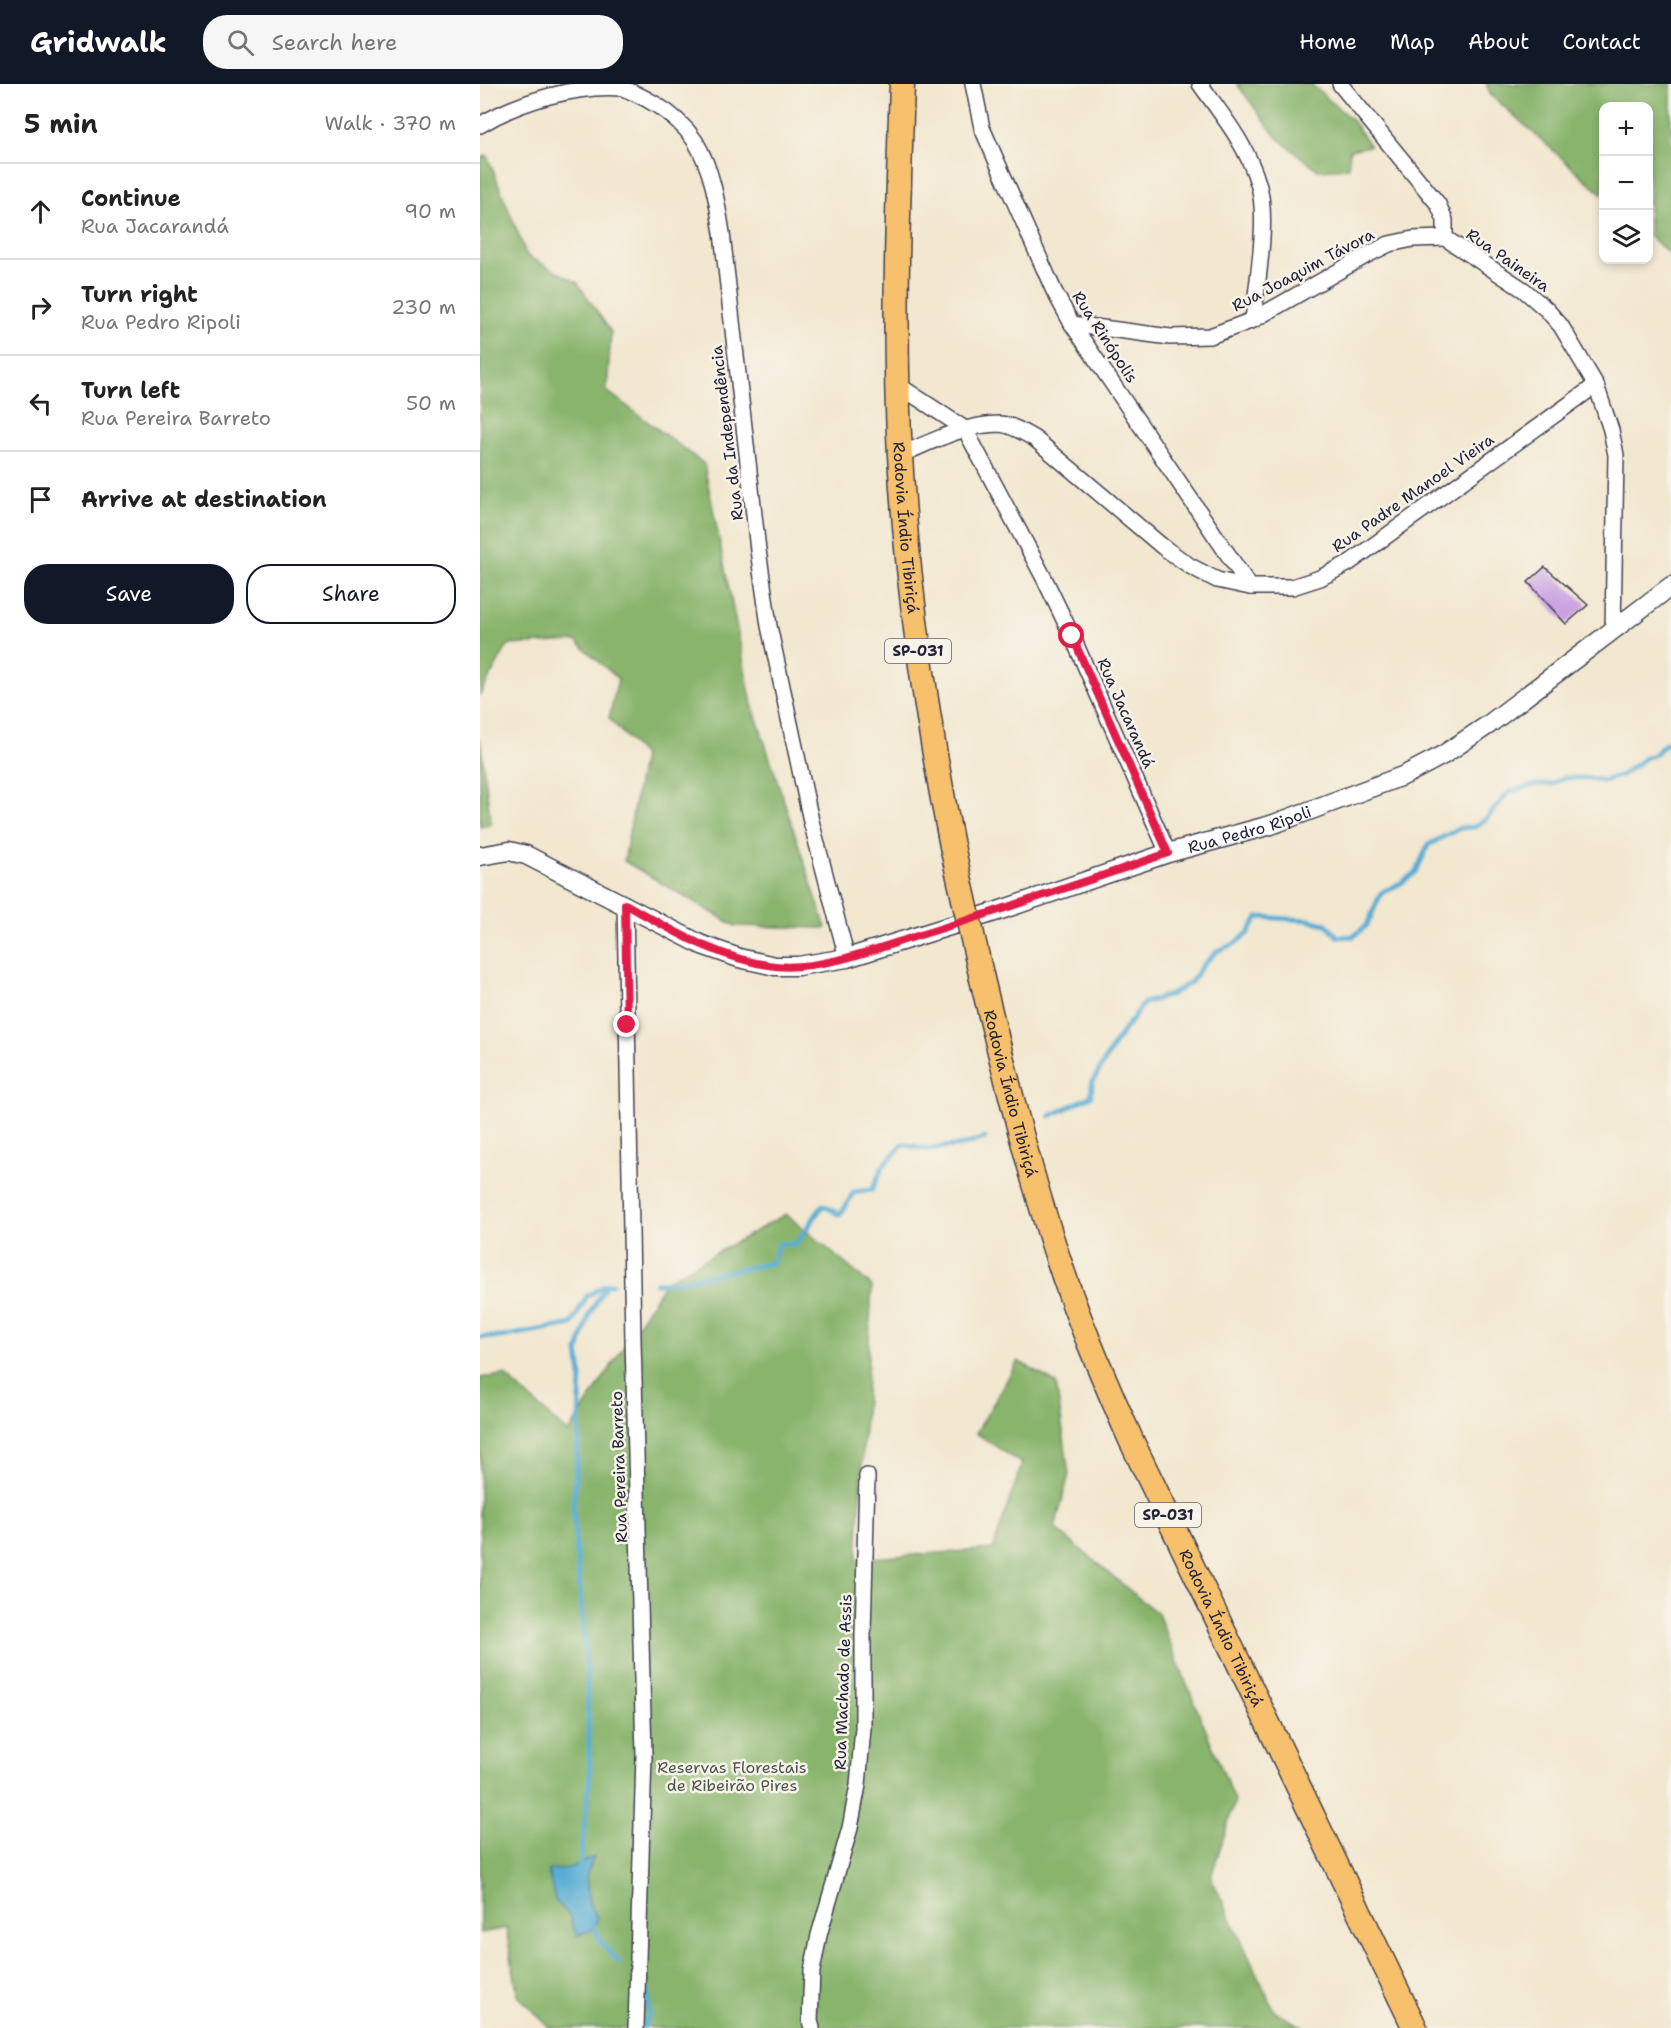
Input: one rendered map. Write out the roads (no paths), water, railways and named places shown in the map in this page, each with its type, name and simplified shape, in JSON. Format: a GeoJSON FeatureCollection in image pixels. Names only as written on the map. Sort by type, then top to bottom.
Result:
{"type":"FeatureCollection","features":[{"type":"Feature","properties":{"kind":"highway","name":"Rodovia Índio Tibiriçá"},"geometry":{"type":"LineString","coordinates":[[902,84],[897,277],[898,385],[900,454],[909,577],[932,745],[952,846],[1016,1119],[1071,1296],[1101,1372],[1131,1440],[1415,2028]]}},
{"type":"Feature","properties":{"kind":"street","name":"Rua da Independência"},"geometry":{"type":"LineString","coordinates":[[480,125],[553,90],[587,84],[621,88],[664,110],[684,126],[695,142],[715,187],[769,626],[811,821],[847,958]]}},
{"type":"Feature","properties":{"kind":"street","name":"Rua Rinópolis"},"geometry":{"type":"LineString","coordinates":[[973,84],[982,128],[1054,291],[1072,324],[1250,587]]}},
{"type":"Feature","properties":{"kind":"street"},"geometry":{"type":"LineString","coordinates":[[1200,84],[1227,121],[1250,161],[1259,185],[1262,229],[1253,320]]}},
{"type":"Feature","properties":{"kind":"street","name":"Rua Paineira"},"geometry":{"type":"LineString","coordinates":[[1340,84],[1438,204],[1445,220],[1446,238],[1524,290],[1547,310],[1561,326],[1596,385],[1611,430],[1616,455],[1613,629]]}},
{"type":"Feature","properties":{"kind":"street","name":"Rua Joaquim Távora"},"geometry":{"type":"LineString","coordinates":[[1072,324],[1170,338],[1210,336],[1253,320],[1389,244],[1413,239],[1446,238]]}},
{"type":"Feature","properties":{"kind":"street"},"geometry":{"type":"LineString","coordinates":[[898,385],[965,429]]}},
{"type":"Feature","properties":{"kind":"street","name":"Rua Padre Manoel Vieira"},"geometry":{"type":"LineString","coordinates":[[900,454],[965,429],[1001,424],[1015,428],[1035,439],[1162,547],[1190,566],[1217,580],[1250,587],[1292,587],[1320,578],[1349,563],[1596,385]]}},
{"type":"Feature","properties":{"kind":"street","name":"Rua Jacarandá"},"geometry":{"type":"LineString","coordinates":[[965,429],[1058,607],[1168,853]]}},
{"type":"Feature","properties":{"kind":"street","name":"Rua Pedro Ripoli"},"geometry":{"type":"LineString","coordinates":[[480,856],[508,851],[526,855],[702,945],[739,958],[775,966],[798,966],[847,958],[995,912],[1168,853],[1271,825],[1405,775],[1443,755],[1488,725],[1671,586]]}},
{"type":"Feature","properties":{"kind":"street","name":"Rua Pereira Barreto"},"geometry":{"type":"LineString","coordinates":[[625,904],[632,1317],[644,1755],[636,2028]]}},
{"type":"Feature","properties":{"kind":"street","name":"Rua Machado de Assis"},"geometry":{"type":"LineString","coordinates":[[812,2028],[810,2013],[812,1971],[819,1935],[850,1828],[858,1785],[863,1728],[867,1476]]}},
{"type":"Feature","properties":{"kind":"water"},"geometry":{"type":"Polygon","coordinates":[[[594,1857],[586,1876],[589,1903],[597,1917],[595,1928],[577,1936],[569,1915],[555,1900],[548,1870],[577,1865],[594,1857]]]}},
{"type":"Feature","properties":{"kind":"waterway"},"geometry":{"type":"LineString","coordinates":[[1050,1116],[1091,1096],[1092,1083],[1116,1041],[1144,1003],[1170,995],[1191,982],[1202,966],[1217,951],[1234,944],[1248,933],[1258,917],[1308,920],[1326,924],[1338,937],[1354,936],[1367,925],[1381,893],[1416,872],[1428,845],[1460,828],[1474,827],[1486,819],[1509,792],[1535,785],[1552,784],[1564,778],[1588,778],[1603,781],[1622,775],[1645,758],[1654,755],[1671,741]]}},
{"type":"Feature","properties":{"kind":"waterway"},"geometry":{"type":"LineString","coordinates":[[656,1283],[669,1283],[772,1263],[779,1244],[796,1244],[823,1205],[840,1215],[854,1192],[872,1190],[883,1166],[903,1144],[927,1149],[964,1145],[985,1138]]}},
{"type":"Feature","properties":{"kind":"waterway"},"geometry":{"type":"LineString","coordinates":[[581,1871],[590,1776],[587,1673],[573,1509],[581,1376],[578,1351],[589,1315],[606,1285],[612,1284]]}},
{"type":"Feature","properties":{"kind":"waterway"},"geometry":{"type":"LineString","coordinates":[[480,1337],[501,1337],[572,1324],[587,1296],[604,1286]]}},
{"type":"Feature","properties":{"kind":"waterway"},"geometry":{"type":"LineString","coordinates":[[591,1922],[602,1944],[619,1962]]}},
{"type":"Feature","properties":{"kind":"waterway"},"geometry":{"type":"LineString","coordinates":[[644,2028],[649,2014],[648,1991]]}},
{"type":"Feature","properties":{"kind":"park label","name":"Reservas Florestais de Ribeirão Pires"},"geometry":{"type":"Point","coordinates":[732,1776]}}]}
